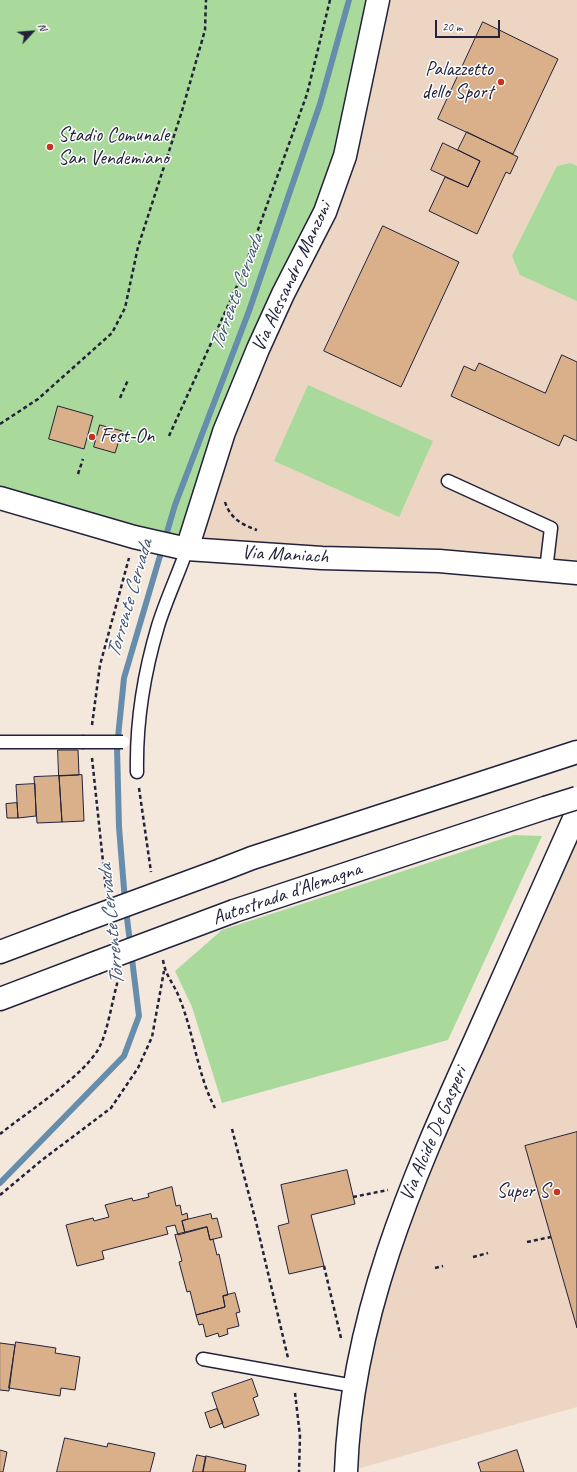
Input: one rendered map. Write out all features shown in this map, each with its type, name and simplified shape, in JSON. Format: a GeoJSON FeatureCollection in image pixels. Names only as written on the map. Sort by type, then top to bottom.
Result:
{"type":"FeatureCollection","features":[{"type":"Feature","properties":{"kind":"main road","name":"Via Alessandro Manzoni"},"geometry":{"type":"LineString","coordinates":[[181,547],[224,432],[267,329],[325,212],[345,156],[378,0]]}},
{"type":"Feature","properties":{"kind":"main road","name":"Via Maniach"},"geometry":{"type":"LineString","coordinates":[[0,498],[139,538],[181,547],[322,558],[439,561],[577,573]]}},
{"type":"Feature","properties":{"kind":"main road"},"geometry":{"type":"LineString","coordinates":[[0,952],[252,858],[571,754]]}},
{"type":"Feature","properties":{"kind":"main road","name":"Autostrada d'Alemagna"},"geometry":{"type":"LineString","coordinates":[[0,999],[234,911],[577,798]]}},
{"type":"Feature","properties":{"kind":"main road","name":"Via Alcide De Gasperi"},"geometry":{"type":"LineString","coordinates":[[346,1472],[347,1434],[354,1386],[364,1335],[376,1287],[403,1206],[442,1113],[577,812]]}},
{"type":"Feature","properties":{"kind":"lane"},"geometry":{"type":"LineString","coordinates":[[448,481],[551,528],[546,570]]}},
{"type":"Feature","properties":{"kind":"lane"},"geometry":{"type":"LineString","coordinates":[[137,772],[136,741],[146,676],[158,626],[181,547]]}},
{"type":"Feature","properties":{"kind":"lane"},"geometry":{"type":"LineString","coordinates":[[0,742],[136,741]]}},
{"type":"Feature","properties":{"kind":"lane"},"geometry":{"type":"LineString","coordinates":[[202,1359],[354,1386]]}},
{"type":"Feature","properties":{"kind":"path"},"geometry":{"type":"LineString","coordinates":[[0,424],[38,399],[112,333],[126,308],[138,247],[182,111],[205,30],[206,0]]}},
{"type":"Feature","properties":{"kind":"path"},"geometry":{"type":"LineString","coordinates":[[169,436],[241,277],[307,94],[330,0]]}},
{"type":"Feature","properties":{"kind":"path"},"geometry":{"type":"LineString","coordinates":[[120,398],[128,380]]}},
{"type":"Feature","properties":{"kind":"path"},"geometry":{"type":"LineString","coordinates":[[78,474],[83,459]]}},
{"type":"Feature","properties":{"kind":"path"},"geometry":{"type":"LineString","coordinates":[[225,498],[225,503],[230,514],[242,524],[259,531]]}},
{"type":"Feature","properties":{"kind":"path"},"geometry":{"type":"LineString","coordinates":[[106,895],[86,742],[100,665],[139,538]]}},
{"type":"Feature","properties":{"kind":"path"},"geometry":{"type":"LineString","coordinates":[[0,1195],[42,1160],[111,1108],[138,1068],[152,1037],[164,970]]}},
{"type":"Feature","properties":{"kind":"path"},"geometry":{"type":"LineString","coordinates":[[0,1134],[79,1074],[92,1058],[100,1045],[118,984],[116,976]]}},
{"type":"Feature","properties":{"kind":"path"},"geometry":{"type":"LineString","coordinates":[[232,1129],[257,1226],[288,1360]]}},
{"type":"Feature","properties":{"kind":"path"},"geometry":{"type":"LineString","coordinates":[[353,1197],[390,1190]]}},
{"type":"Feature","properties":{"kind":"path"},"geometry":{"type":"LineString","coordinates":[[527,1242],[551,1237]]}},
{"type":"Feature","properties":{"kind":"path"},"geometry":{"type":"LineString","coordinates":[[473,1257],[488,1254]]}},
{"type":"Feature","properties":{"kind":"path"},"geometry":{"type":"LineString","coordinates":[[324,1266],[343,1344]]}},
{"type":"Feature","properties":{"kind":"path"},"geometry":{"type":"LineString","coordinates":[[435,1268],[443,1266]]}},
{"type":"Feature","properties":{"kind":"path"},"geometry":{"type":"LineString","coordinates":[[294,1388],[300,1436],[299,1472]]}},
{"type":"Feature","properties":{"kind":"shaded area"},"geometry":{"type":"Polygon","coordinates":[[[378,0],[577,0],[577,586],[322,558],[187,549],[378,0]]]}},
{"type":"Feature","properties":{"kind":"shaded area"},"geometry":{"type":"Polygon","coordinates":[[[577,840],[577,1407],[346,1472],[376,1287],[563,844],[577,840]]]}},
{"type":"Feature","properties":{"kind":"green space"},"geometry":{"type":"Polygon","coordinates":[[[0,0],[378,0],[345,156],[187,549],[0,498],[0,0]]]}},
{"type":"Feature","properties":{"kind":"green space"},"geometry":{"type":"Polygon","coordinates":[[[570,163],[577,166],[577,301],[520,275],[512,256],[557,166],[570,163]]]}},
{"type":"Feature","properties":{"kind":"green space"},"geometry":{"type":"Polygon","coordinates":[[[308,385],[433,441],[399,517],[274,461],[308,385]]]}},
{"type":"Feature","properties":{"kind":"green space"},"geometry":{"type":"Polygon","coordinates":[[[514,835],[542,836],[448,1040],[222,1103],[192,1007],[175,971],[222,930],[514,835]]]}},
{"type":"Feature","properties":{"kind":"building","name":"Palazzetto dello Sport"},"geometry":{"type":"Polygon","coordinates":[[[483,22],[558,59],[513,154],[438,119],[483,22]]]}},
{"type":"Feature","properties":{"kind":"building"},"geometry":{"type":"Polygon","coordinates":[[[467,132],[518,157],[510,174],[506,172],[477,234],[429,211],[445,177],[468,187],[480,161],[458,150],[467,132]]]}},
{"type":"Feature","properties":{"kind":"building"},"geometry":{"type":"Polygon","coordinates":[[[443,143],[480,161],[468,187],[431,170],[443,143]]]}},
{"type":"Feature","properties":{"kind":"building"},"geometry":{"type":"Polygon","coordinates":[[[383,226],[459,262],[401,387],[324,351],[383,226]]]}},
{"type":"Feature","properties":{"kind":"building"},"geometry":{"type":"Polygon","coordinates":[[[562,355],[577,362],[577,441],[564,435],[559,446],[451,396],[464,366],[475,371],[479,363],[545,393],[562,355]]]}},
{"type":"Feature","properties":{"kind":"building"},"geometry":{"type":"Polygon","coordinates":[[[58,406],[93,416],[84,449],[49,439],[58,406]]]}},
{"type":"Feature","properties":{"kind":"building"},"geometry":{"type":"Polygon","coordinates":[[[100,425],[122,431],[115,453],[94,447],[100,425]]]}},
{"type":"Feature","properties":{"kind":"building"},"geometry":{"type":"Polygon","coordinates":[[[58,750],[78,750],[79,775],[59,776],[58,750]]]}},
{"type":"Feature","properties":{"kind":"building"},"geometry":{"type":"Polygon","coordinates":[[[82,775],[84,821],[62,822],[59,776],[82,775]]]}},
{"type":"Feature","properties":{"kind":"building"},"geometry":{"type":"Polygon","coordinates":[[[59,776],[62,822],[37,823],[34,777],[59,776]]]}},
{"type":"Feature","properties":{"kind":"building"},"geometry":{"type":"Polygon","coordinates":[[[35,784],[36,816],[18,818],[16,785],[35,784]]]}},
{"type":"Feature","properties":{"kind":"building"},"geometry":{"type":"Polygon","coordinates":[[[17,803],[18,818],[7,818],[6,804],[17,803]]]}},
{"type":"Feature","properties":{"kind":"building","name":"Super S"},"geometry":{"type":"Polygon","coordinates":[[[577,1132],[577,1328],[525,1146],[577,1132]]]}},
{"type":"Feature","properties":{"kind":"building"},"geometry":{"type":"Polygon","coordinates":[[[347,1170],[355,1204],[311,1215],[324,1266],[289,1274],[278,1226],[289,1223],[281,1185],[347,1170]]]}},
{"type":"Feature","properties":{"kind":"building"},"geometry":{"type":"Polygon","coordinates":[[[172,1187],[176,1206],[180,1205],[182,1215],[187,1213],[188,1219],[182,1221],[185,1233],[178,1235],[175,1225],[166,1227],[168,1234],[102,1251],[104,1259],[77,1266],[66,1225],[93,1218],[94,1221],[109,1217],[105,1205],[132,1198],[133,1201],[149,1197],[148,1194],[172,1187]]]}},
{"type":"Feature","properties":{"kind":"building"},"geometry":{"type":"Polygon","coordinates":[[[211,1214],[212,1219],[217,1218],[222,1237],[210,1240],[207,1227],[185,1233],[182,1221],[211,1214]]]}},
{"type":"Feature","properties":{"kind":"building"},"geometry":{"type":"Polygon","coordinates":[[[207,1227],[210,1240],[213,1239],[217,1255],[219,1254],[228,1295],[223,1296],[225,1307],[196,1315],[190,1291],[187,1292],[179,1262],[182,1261],[175,1235],[207,1227]]]}},
{"type":"Feature","properties":{"kind":"building"},"geometry":{"type":"Polygon","coordinates":[[[235,1293],[240,1312],[236,1313],[239,1326],[227,1329],[228,1334],[219,1337],[218,1333],[206,1337],[203,1324],[199,1325],[196,1315],[225,1307],[223,1296],[235,1293]]]}},
{"type":"Feature","properties":{"kind":"building"},"geometry":{"type":"Polygon","coordinates":[[[16,1342],[56,1348],[55,1353],[80,1357],[75,1390],[61,1388],[60,1396],[9,1388],[16,1342]]]}},
{"type":"Feature","properties":{"kind":"building"},"geometry":{"type":"Polygon","coordinates":[[[0,1343],[15,1345],[9,1391],[0,1390],[0,1343]]]}},
{"type":"Feature","properties":{"kind":"building"},"geometry":{"type":"Polygon","coordinates":[[[252,1379],[258,1396],[253,1398],[259,1415],[224,1428],[212,1393],[252,1379]]]}},
{"type":"Feature","properties":{"kind":"building"},"geometry":{"type":"Polygon","coordinates":[[[217,1409],[223,1423],[210,1428],[205,1413],[217,1409]]]}},
{"type":"Feature","properties":{"kind":"building"},"geometry":{"type":"Polygon","coordinates":[[[65,1438],[107,1447],[108,1443],[155,1453],[150,1472],[57,1472],[65,1438]]]}},
{"type":"Feature","properties":{"kind":"building"},"geometry":{"type":"Polygon","coordinates":[[[0,1450],[7,1452],[3,1472],[0,1472],[0,1450]]]}},
{"type":"Feature","properties":{"kind":"building"},"geometry":{"type":"Polygon","coordinates":[[[517,1450],[524,1472],[481,1472],[478,1463],[517,1450]]]}},
{"type":"Feature","properties":{"kind":"building"},"geometry":{"type":"Polygon","coordinates":[[[197,1455],[206,1457],[203,1472],[193,1472],[197,1455]]]}},
{"type":"Feature","properties":{"kind":"building"},"geometry":{"type":"Polygon","coordinates":[[[206,1456],[246,1465],[245,1472],[203,1472],[206,1456]]]}},
{"type":"Feature","properties":{"kind":"waterway","name":"Torrente Cervada"},"geometry":{"type":"LineString","coordinates":[[125,901],[119,827],[117,747],[124,678],[175,505],[249,311],[320,104],[349,0]]}},
{"type":"Feature","properties":{"kind":"waterway","name":"Torrente Cervada"},"geometry":{"type":"LineString","coordinates":[[0,1183],[124,1056],[139,1016],[126,910]]}},
{"type":"Feature","properties":{"kind":"place","name":"Palazzetto dello Sport"},"geometry":{"type":"Point","coordinates":[501,82]}},
{"type":"Feature","properties":{"kind":"place","name":"Stadio Comunale San Vendemiano"},"geometry":{"type":"Point","coordinates":[50,147]}},
{"type":"Feature","properties":{"kind":"place","name":"Fest-On"},"geometry":{"type":"Point","coordinates":[92,437]}},
{"type":"Feature","properties":{"kind":"place","name":"Super S"},"geometry":{"type":"Point","coordinates":[557,1192]}}]}
